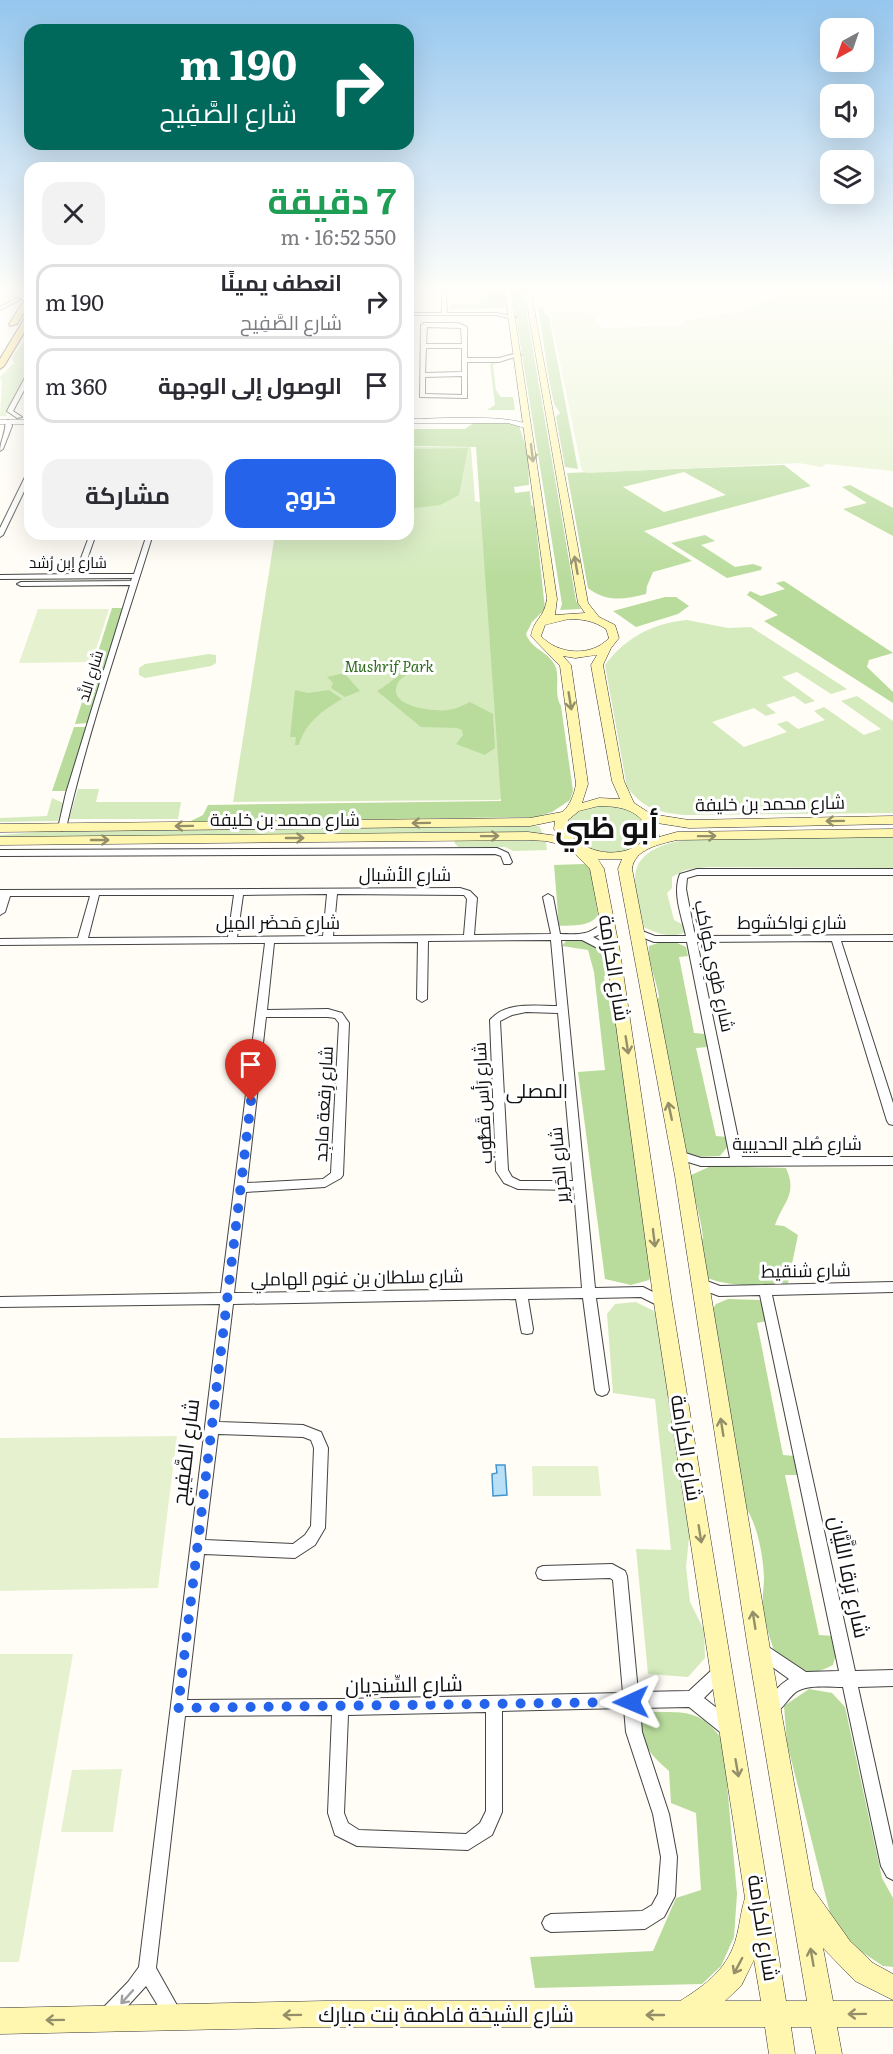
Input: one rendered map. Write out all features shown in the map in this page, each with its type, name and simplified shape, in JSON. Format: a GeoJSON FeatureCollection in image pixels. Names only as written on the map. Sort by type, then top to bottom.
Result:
{"type":"FeatureCollection","features":[{"type":"Feature","properties":{"kind":"main road"},"geometry":{"type":"LineString","coordinates":[[522,388],[552,599],[550,614],[536,631],[536,636],[565,665],[582,784],[580,795],[559,825],[561,835],[573,847]]}},
{"type":"Feature","properties":{"kind":"main road"},"geometry":{"type":"LineString","coordinates":[[545,388],[582,594],[584,603],[595,619]]}},
{"type":"Feature","properties":{"kind":"main road"},"geometry":{"type":"LineString","coordinates":[[543,622],[561,616],[595,619],[611,627],[614,633],[614,639],[597,664],[618,782],[629,806],[649,818],[654,826],[654,835],[650,843]]}},
{"type":"Feature","properties":{"kind":"main road"},"geometry":{"type":"LineString","coordinates":[[550,649],[579,654],[606,648]]}},
{"type":"Feature","properties":{"kind":"main road","name":"شارع محمد بن خليفة"},"geometry":{"type":"LineString","coordinates":[[0,841],[65,834],[530,822],[599,802],[629,806]]}},
{"type":"Feature","properties":{"kind":"main road","name":"شارع محمد بن خليفة"},"geometry":{"type":"LineString","coordinates":[[649,818],[688,824],[893,820]]}},
{"type":"Feature","properties":{"kind":"main road","name":"شارع محمد بن خليفة"},"geometry":{"type":"LineString","coordinates":[[0,828],[65,834],[528,836],[548,837],[605,856],[632,854],[664,838],[893,834]]}},
{"type":"Feature","properties":{"kind":"main road","name":"شارع الكرامة"},"geometry":{"type":"LineString","coordinates":[[573,847],[593,862],[597,869],[613,952],[663,1303],[758,1889],[782,2054]]}},
{"type":"Feature","properties":{"kind":"main road","name":"شارع الكرامة"},"geometry":{"type":"LineString","coordinates":[[632,854],[626,862],[625,870],[644,939],[759,1649],[829,2054]]}},
{"type":"Feature","properties":{"kind":"main road"},"geometry":{"type":"LineString","coordinates":[[683,2014],[717,1991],[737,1970],[747,1946],[758,1889]]}},
{"type":"Feature","properties":{"kind":"main road"},"geometry":{"type":"LineString","coordinates":[[800,1891],[841,1952],[862,1970],[893,1987]]}},
{"type":"Feature","properties":{"kind":"main road","name":"شارع الشيخة فاطمة بنت مبارك"},"geometry":{"type":"LineString","coordinates":[[0,2021],[325,2014],[893,2014]]}},
{"type":"Feature","properties":{"kind":"street"},"geometry":{"type":"LineString","coordinates":[[23,388],[10,411],[18,419],[24,420]]}},
{"type":"Feature","properties":{"kind":"street"},"geometry":{"type":"LineString","coordinates":[[423,388],[423,398],[462,398],[466,396],[466,388]]}},
{"type":"Feature","properties":{"kind":"street"},"geometry":{"type":"LineString","coordinates":[[414,421],[507,416],[518,414],[524,407]]}},
{"type":"Feature","properties":{"kind":"street"},"geometry":{"type":"LineString","coordinates":[[414,416],[508,421],[528,427]]}},
{"type":"Feature","properties":{"kind":"street"},"geometry":{"type":"LineString","coordinates":[[0,449],[4,422],[24,418]]}},
{"type":"Feature","properties":{"kind":"street"},"geometry":{"type":"LineString","coordinates":[[0,535],[24,485]]}},
{"type":"Feature","properties":{"kind":"street"},"geometry":{"type":"LineString","coordinates":[[78,576],[91,540]]}},
{"type":"Feature","properties":{"kind":"street","name":"شارع النَّد"},"geometry":{"type":"LineString","coordinates":[[65,834],[71,788],[148,540]]}},
{"type":"Feature","properties":{"kind":"street","name":"شارع إبن رُشد"},"geometry":{"type":"LineString","coordinates":[[0,577],[78,576],[135,579]]}},
{"type":"Feature","properties":{"kind":"street","name":"شارع إبن رُشد"},"geometry":{"type":"LineString","coordinates":[[0,584],[135,579]]}},
{"type":"Feature","properties":{"kind":"street"},"geometry":{"type":"LineString","coordinates":[[65,834],[81,852]]}},
{"type":"Feature","properties":{"kind":"street"},"geometry":{"type":"LineString","coordinates":[[422,850],[443,837],[450,850]]}},
{"type":"Feature","properties":{"kind":"street"},"geometry":{"type":"LineString","coordinates":[[0,853],[450,850],[497,851],[505,855],[507,862]]}},
{"type":"Feature","properties":{"kind":"street","name":"شارع طَوِي كِواكِب"},"geometry":{"type":"LineString","coordinates":[[737,1162],[681,889],[683,876],[697,872],[893,872]]}},
{"type":"Feature","properties":{"kind":"street"},"geometry":{"type":"LineString","coordinates":[[232,940],[238,892]]}},
{"type":"Feature","properties":{"kind":"street"},"geometry":{"type":"LineString","coordinates":[[328,939],[332,892]]}},
{"type":"Feature","properties":{"kind":"street","name":"شارع الأشبال"},"geometry":{"type":"LineString","coordinates":[[0,912],[3,893],[467,893],[472,898],[469,938]]}},
{"type":"Feature","properties":{"kind":"street"},"geometry":{"type":"LineString","coordinates":[[82,941],[95,893]]}},
{"type":"Feature","properties":{"kind":"street"},"geometry":{"type":"LineString","coordinates":[[548,897],[555,937]]}},
{"type":"Feature","properties":{"kind":"street","name":"شارع مَحضَر المِيل"},"geometry":{"type":"LineString","coordinates":[[0,942],[584,937],[598,932],[608,924]]}},
{"type":"Feature","properties":{"kind":"street","name":"شارع الحَرِير"},"geometry":{"type":"LineString","coordinates":[[555,937],[589,1293],[602,1390]]}},
{"type":"Feature","properties":{"kind":"street","name":"شارع مَحضَر المِيل"},"geometry":{"type":"LineString","coordinates":[[584,937],[613,952]]}},
{"type":"Feature","properties":{"kind":"street"},"geometry":{"type":"LineString","coordinates":[[422,999],[423,938]]}},
{"type":"Feature","properties":{"kind":"street","name":"شارع نواكشوط"},"geometry":{"type":"LineString","coordinates":[[644,939],[893,938]]}},
{"type":"Feature","properties":{"kind":"street","name":"شارع الصَّفِيح"},"geometry":{"type":"LineString","coordinates":[[147,1970],[270,939]]}},
{"type":"Feature","properties":{"kind":"street"},"geometry":{"type":"LineString","coordinates":[[836,940],[893,1121]]}},
{"type":"Feature","properties":{"kind":"street","name":"شارع رَأس قَطُّوب"},"geometry":{"type":"LineString","coordinates":[[562,1010],[510,1010],[500,1014],[495,1020],[502,1171],[508,1180],[518,1185],[579,1186]]}},
{"type":"Feature","properties":{"kind":"street","name":"شارع رِقعة ماجِد"},"geometry":{"type":"LineString","coordinates":[[241,1188],[325,1183],[337,1175],[344,1023],[338,1015],[328,1013],[262,1014]]}},
{"type":"Feature","properties":{"kind":"street","name":"شارع صُلح الحديبية"},"geometry":{"type":"LineString","coordinates":[[679,1155],[701,1162],[893,1161]]}},
{"type":"Feature","properties":{"kind":"street"},"geometry":{"type":"LineString","coordinates":[[683,1176],[701,1162]]}},
{"type":"Feature","properties":{"kind":"street"},"geometry":{"type":"LineString","coordinates":[[660,1280],[644,1292],[663,1303]]}},
{"type":"Feature","properties":{"kind":"street","name":"شارع شنقيط"},"geometry":{"type":"LineString","coordinates":[[699,1283],[719,1291],[893,1287]]}},
{"type":"Feature","properties":{"kind":"street","name":"شارع بَرقا اللَّيَّان"},"geometry":{"type":"LineString","coordinates":[[765,1290],[889,1866],[893,1871]]}},
{"type":"Feature","properties":{"kind":"street"},"geometry":{"type":"LineString","coordinates":[[702,1303],[719,1291]]}},
{"type":"Feature","properties":{"kind":"street","name":"شارع سلطان بن غنوم الهاملي"},"geometry":{"type":"LineString","coordinates":[[0,1302],[644,1292]]}},
{"type":"Feature","properties":{"kind":"street"},"geometry":{"type":"LineString","coordinates":[[521,1294],[527,1329]]}},
{"type":"Feature","properties":{"kind":"street"},"geometry":{"type":"LineString","coordinates":[[198,1547],[295,1551],[310,1540],[318,1528],[321,1448],[316,1436],[303,1431],[212,1428]]}},
{"type":"Feature","properties":{"kind":"street"},"geometry":{"type":"LineString","coordinates":[[543,1573],[612,1571],[620,1576],[634,1732],[663,1824],[669,1857],[666,1896],[658,1911],[645,1920],[551,1923]]}},
{"type":"Feature","properties":{"kind":"street"},"geometry":{"type":"LineString","coordinates":[[759,1649],[804,1680]]}},
{"type":"Feature","properties":{"kind":"street"},"geometry":{"type":"LineString","coordinates":[[722,1670],[692,1699],[731,1731]]}},
{"type":"Feature","properties":{"kind":"street"},"geometry":{"type":"LineString","coordinates":[[770,1710],[778,1697],[790,1687],[804,1680],[893,1678]]}},
{"type":"Feature","properties":{"kind":"street","name":"شارع السِّندِيان"},"geometry":{"type":"LineString","coordinates":[[178,1708],[631,1702],[692,1699]]}},
{"type":"Feature","properties":{"kind":"street"},"geometry":{"type":"LineString","coordinates":[[340,1707],[336,1814],[341,1829],[357,1838],[468,1842],[486,1829],[494,1812],[494,1704]]}},
{"type":"Feature","properties":{"kind":"street"},"geometry":{"type":"LineString","coordinates":[[102,2019],[120,2005],[147,1970],[164,2003],[175,2017]]}},
{"type":"Feature","properties":{"kind":"green space"},"geometry":{"type":"Polygon","coordinates":[[[2,388],[20,388],[6,416],[0,416],[2,388]]]}},
{"type":"Feature","properties":{"kind":"green space"},"geometry":{"type":"Polygon","coordinates":[[[493,388],[496,388],[501,397],[513,397],[515,410],[487,410],[495,405],[493,388]]]}},
{"type":"Feature","properties":{"kind":"green space"},"geometry":{"type":"Polygon","coordinates":[[[527,388],[539,388],[576,601],[581,609],[560,610],[562,604],[527,388]]]}},
{"type":"Feature","properties":{"kind":"green space"},"geometry":{"type":"Polygon","coordinates":[[[551,388],[563,388],[578,469],[565,467],[556,417],[560,413],[554,404],[551,388]]]}},
{"type":"Feature","properties":{"kind":"green space"},"geometry":{"type":"Polygon","coordinates":[[[565,388],[893,388],[893,471],[826,464],[821,467],[799,463],[588,473],[582,471],[565,388]]]}},
{"type":"Feature","properties":{"kind":"green space"},"geometry":{"type":"Polygon","coordinates":[[[475,422],[512,422],[519,425],[528,455],[529,485],[514,487],[515,493],[530,491],[531,505],[534,507],[545,609],[532,622],[526,634],[531,643],[552,661],[557,671],[557,695],[561,706],[573,791],[570,800],[552,812],[536,817],[189,822],[203,815],[208,805],[501,801],[476,447],[414,446],[414,429],[465,429],[475,422]]]}},
{"type":"Feature","properties":{"kind":"green space","name":"Mushrif Park"},"geometry":{"type":"Polygon","coordinates":[[[414,447],[471,447],[475,501],[510,510],[516,794],[498,800],[233,802],[274,540],[414,540],[414,447]]]}},
{"type":"Feature","properties":{"kind":"green space"},"geometry":{"type":"Polygon","coordinates":[[[468,448],[459,495],[440,505],[414,508],[414,449],[468,448]]]}},
{"type":"Feature","properties":{"kind":"green space"},"geometry":{"type":"Polygon","coordinates":[[[784,465],[811,486],[644,531],[692,561],[653,572],[646,594],[609,598],[588,588],[567,473],[784,465]],[[684,472],[623,487],[664,512],[726,495],[684,472]]]}},
{"type":"Feature","properties":{"kind":"green space"},"geometry":{"type":"Polygon","coordinates":[[[850,485],[893,508],[893,536],[843,509],[867,503],[842,487],[850,485]]]}},
{"type":"Feature","properties":{"kind":"green space"},"geometry":{"type":"Polygon","coordinates":[[[705,535],[715,541],[701,545],[735,567],[753,564],[762,567],[761,570],[727,578],[671,543],[705,535]]]}},
{"type":"Feature","properties":{"kind":"green space"},"geometry":{"type":"Polygon","coordinates":[[[784,581],[893,653],[869,660],[867,667],[893,692],[893,703],[764,621],[778,615],[747,595],[750,591],[761,596],[785,589],[776,583],[784,581]]]}},
{"type":"Feature","properties":{"kind":"green space"},"geometry":{"type":"Polygon","coordinates":[[[665,597],[676,597],[689,606],[678,614],[636,627],[613,611],[665,597]]]}},
{"type":"Feature","properties":{"kind":"green space"},"geometry":{"type":"Polygon","coordinates":[[[112,608],[123,608],[88,723],[75,724],[112,608]]]}},
{"type":"Feature","properties":{"kind":"green space"},"geometry":{"type":"Polygon","coordinates":[[[38,609],[109,609],[92,662],[19,663],[38,609]]]}},
{"type":"Feature","properties":{"kind":"green space"},"geometry":{"type":"Polygon","coordinates":[[[687,620],[728,628],[751,627],[847,689],[831,694],[797,672],[782,677],[815,701],[805,704],[794,696],[766,705],[776,713],[766,716],[754,708],[712,722],[744,747],[787,732],[777,724],[787,721],[798,729],[825,720],[814,711],[824,707],[864,735],[881,729],[841,701],[857,696],[893,721],[893,813],[684,815],[659,811],[639,800],[627,787],[605,665],[621,647],[651,628],[687,620]]]}},
{"type":"Feature","properties":{"kind":"green space"},"geometry":{"type":"Polygon","coordinates":[[[209,654],[216,655],[216,663],[211,666],[145,678],[139,675],[139,668],[145,664],[209,654]]]}},
{"type":"Feature","properties":{"kind":"green space"},"geometry":{"type":"Polygon","coordinates":[[[430,662],[400,680],[396,692],[399,698],[414,707],[433,710],[451,710],[470,702],[493,714],[495,748],[485,755],[456,744],[463,735],[462,730],[421,727],[377,691],[406,669],[430,662]]]}},
{"type":"Feature","properties":{"kind":"green space"},"geometry":{"type":"Polygon","coordinates":[[[344,673],[360,691],[345,697],[331,688],[333,683],[327,677],[344,673]]]}},
{"type":"Feature","properties":{"kind":"green space"},"geometry":{"type":"Polygon","coordinates":[[[295,690],[308,693],[329,690],[342,699],[310,724],[299,745],[295,745],[296,737],[290,737],[295,690]]]}},
{"type":"Feature","properties":{"kind":"green space"},"geometry":{"type":"Polygon","coordinates":[[[74,727],[87,727],[66,791],[52,791],[74,727]]]}},
{"type":"Feature","properties":{"kind":"green space"},"geometry":{"type":"Polygon","coordinates":[[[78,789],[99,789],[96,802],[181,802],[178,819],[69,819],[78,789]]]}},
{"type":"Feature","properties":{"kind":"green space"},"geometry":{"type":"Polygon","coordinates":[[[52,798],[63,803],[58,821],[0,822],[0,818],[47,816],[52,798]]]}},
{"type":"Feature","properties":{"kind":"green space"},"geometry":{"type":"Polygon","coordinates":[[[603,805],[626,810],[640,817],[647,829],[646,837],[632,847],[614,852],[595,852],[579,845],[566,830],[570,818],[579,811],[603,805]]]}},
{"type":"Feature","properties":{"kind":"green space"},"geometry":{"type":"Polygon","coordinates":[[[539,826],[543,834],[496,832],[0,838],[0,835],[39,832],[539,826]]]}},
{"type":"Feature","properties":{"kind":"green space"},"geometry":{"type":"Polygon","coordinates":[[[893,837],[893,868],[708,867],[685,870],[672,877],[672,888],[667,893],[674,920],[684,925],[685,932],[669,935],[644,927],[636,892],[636,869],[647,854],[665,845],[695,839],[893,837]]]}},
{"type":"Feature","properties":{"kind":"green space"},"geometry":{"type":"Polygon","coordinates":[[[457,840],[538,841],[546,842],[547,850],[513,851],[505,847],[458,847],[454,842],[457,840]]]}},
{"type":"Feature","properties":{"kind":"green space"},"geometry":{"type":"Polygon","coordinates":[[[584,864],[590,866],[598,915],[590,922],[559,926],[554,865],[584,864]]]}},
{"type":"Feature","properties":{"kind":"green space"},"geometry":{"type":"Polygon","coordinates":[[[570,936],[594,937],[602,944],[610,966],[604,977],[611,1008],[621,1018],[653,1270],[649,1280],[631,1285],[605,1279],[578,1072],[605,1070],[594,972],[588,950],[562,946],[570,936]]]}},
{"type":"Feature","properties":{"kind":"green space"},"geometry":{"type":"Polygon","coordinates":[[[661,942],[677,943],[686,947],[688,956],[679,957],[694,1033],[705,1034],[708,1047],[696,1048],[716,1136],[727,1137],[728,1146],[720,1156],[697,1157],[681,1153],[655,1005],[659,997],[649,951],[649,946],[661,942]]]}},
{"type":"Feature","properties":{"kind":"green space"},"geometry":{"type":"Polygon","coordinates":[[[711,1166],[786,1168],[790,1192],[775,1225],[784,1226],[798,1235],[788,1283],[737,1285],[707,1278],[697,1244],[703,1238],[689,1176],[711,1166]]]}},
{"type":"Feature","properties":{"kind":"green space"},"geometry":{"type":"Polygon","coordinates":[[[728,1299],[760,1300],[766,1321],[757,1323],[783,1455],[795,1456],[799,1475],[785,1475],[819,1635],[833,1636],[836,1654],[833,1665],[817,1671],[797,1668],[776,1656],[766,1625],[761,1548],[752,1518],[742,1502],[712,1310],[716,1304],[728,1299]]]}},
{"type":"Feature","properties":{"kind":"green space"},"geometry":{"type":"Polygon","coordinates":[[[636,1302],[658,1313],[690,1528],[686,1567],[690,1602],[704,1630],[705,1658],[688,1677],[648,1674],[636,1549],[671,1550],[655,1399],[613,1393],[607,1314],[615,1304],[636,1302]]]}},
{"type":"Feature","properties":{"kind":"green space"},"geometry":{"type":"Polygon","coordinates":[[[177,1436],[158,1588],[0,1591],[0,1438],[177,1436]]]}},
{"type":"Feature","properties":{"kind":"green space"},"geometry":{"type":"Polygon","coordinates":[[[532,1466],[598,1466],[601,1496],[533,1496],[532,1466]]]}},
{"type":"Feature","properties":{"kind":"green space"},"geometry":{"type":"Polygon","coordinates":[[[0,1654],[73,1654],[19,1962],[0,1962],[0,1654]]]}},
{"type":"Feature","properties":{"kind":"green space"},"geometry":{"type":"Polygon","coordinates":[[[809,1689],[832,1693],[845,1707],[882,1878],[893,1898],[893,1967],[883,1966],[859,1950],[833,1925],[787,1743],[784,1706],[809,1689]]]}},
{"type":"Feature","properties":{"kind":"green space"},"geometry":{"type":"Polygon","coordinates":[[[649,1712],[691,1714],[707,1723],[723,1740],[737,1894],[734,1937],[721,1966],[702,1984],[535,1988],[530,1957],[653,1951],[676,1898],[701,1890],[696,1813],[671,1803],[669,1771],[648,1749],[641,1730],[639,1721],[649,1712]]]}},
{"type":"Feature","properties":{"kind":"green space"},"geometry":{"type":"Polygon","coordinates":[[[122,1769],[113,1832],[61,1832],[72,1770],[122,1769]]]}},
{"type":"Feature","properties":{"kind":"water"},"geometry":{"type":"Polygon","coordinates":[[[496,1465],[505,1465],[507,1495],[493,1496],[492,1474],[497,1473],[496,1465]]]}},
{"type":"Feature","properties":{"kind":"district","name":"أبو ظبي"},"geometry":{"type":"Point","coordinates":[607,828]}},
{"type":"Feature","properties":{"kind":"district","name":"المصلى"},"geometry":{"type":"Point","coordinates":[537,1091]}},
{"type":"Feature","properties":{"kind":"route"},"geometry":{"type":"LineString","coordinates":[[251,1101],[178,1708],[631,1702]]}}]}
